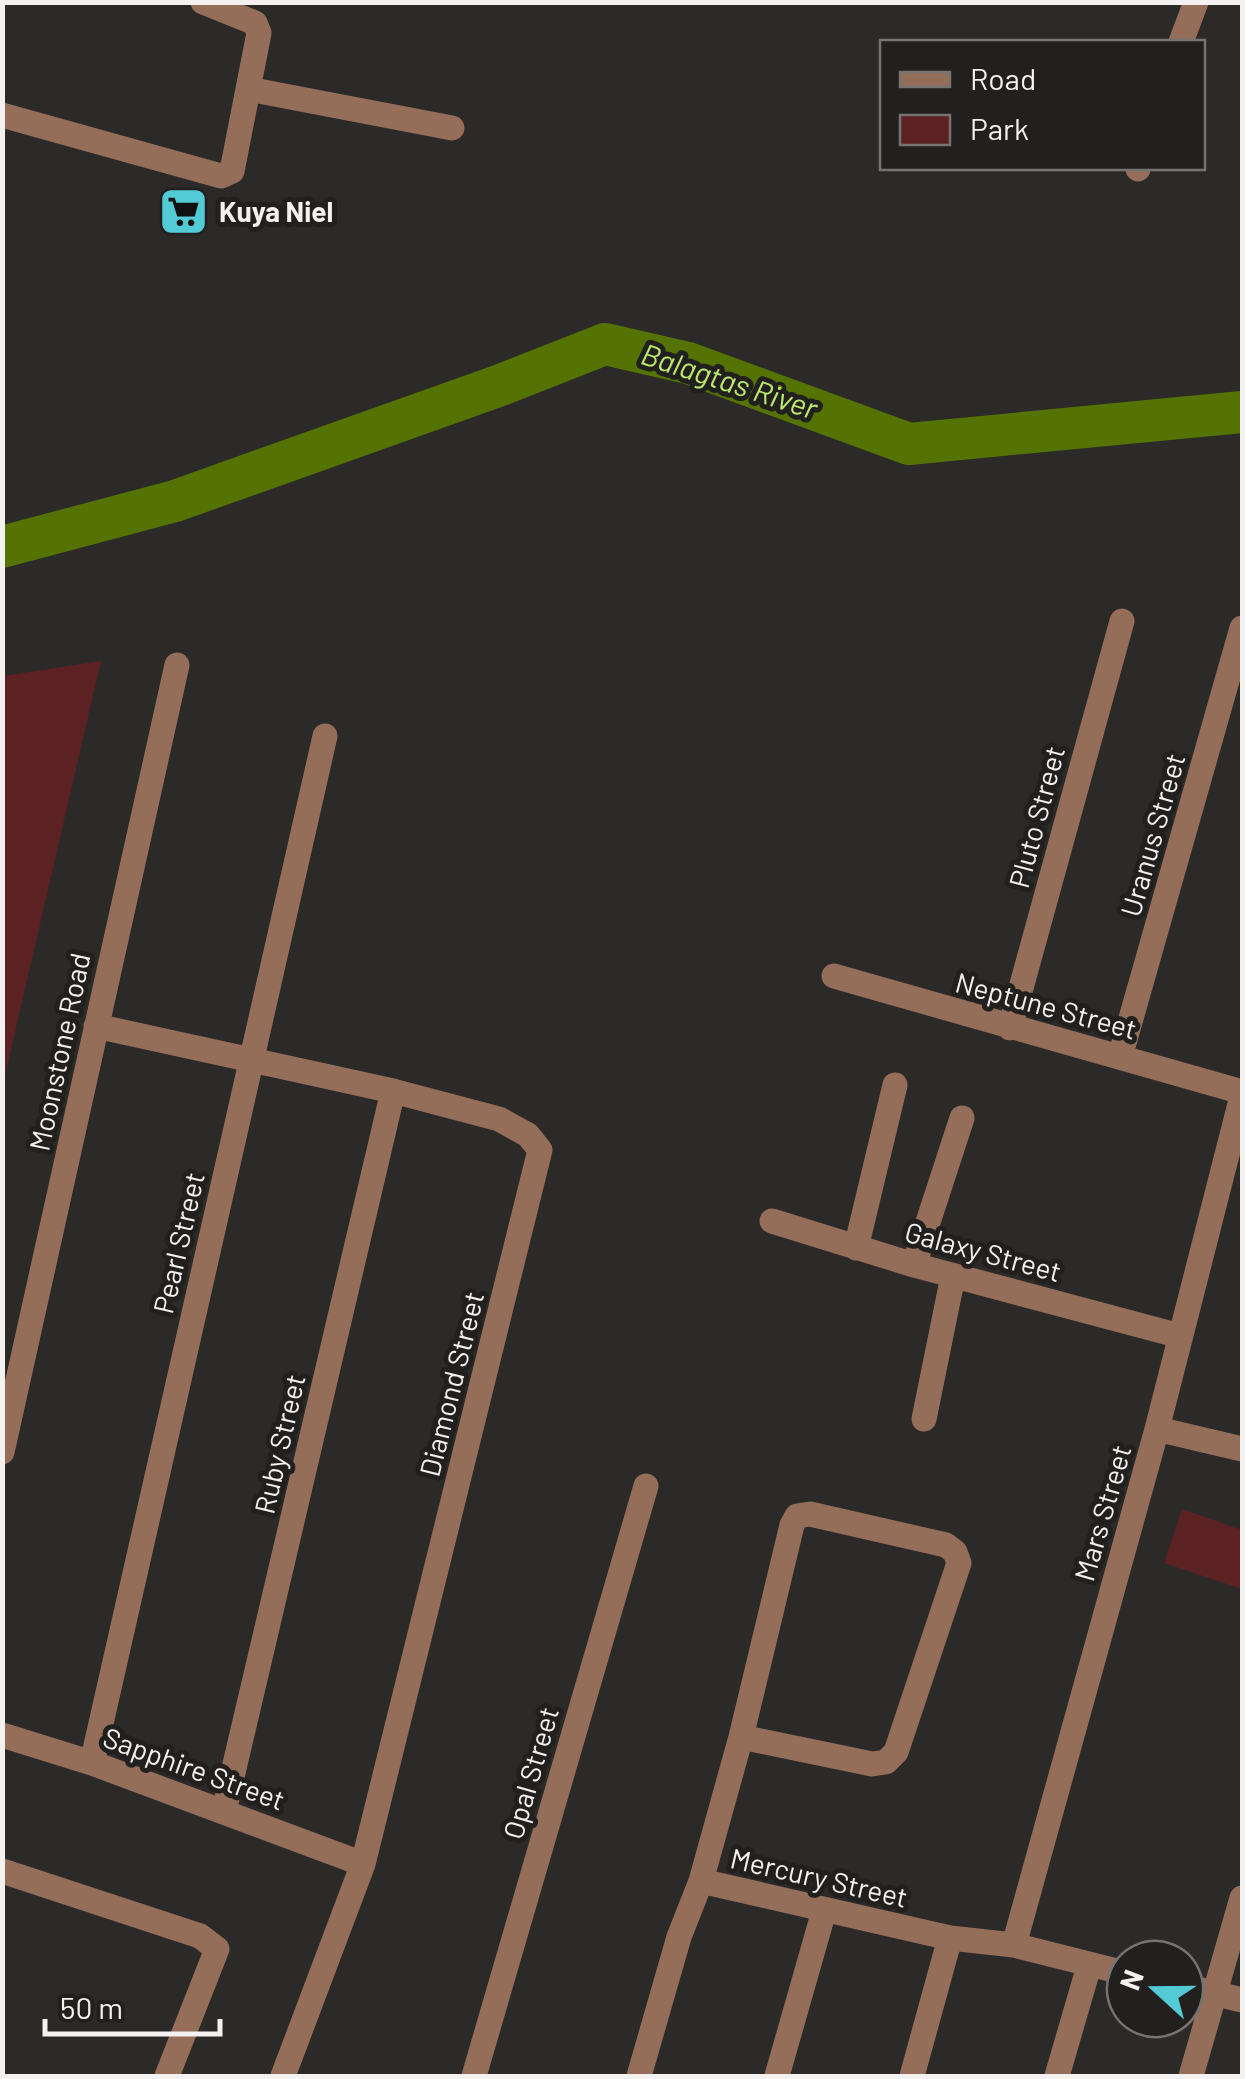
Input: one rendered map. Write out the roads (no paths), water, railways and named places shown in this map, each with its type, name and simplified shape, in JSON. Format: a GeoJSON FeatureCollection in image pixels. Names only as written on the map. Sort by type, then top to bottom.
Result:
{"type":"FeatureCollection","features":[{"type":"Feature","properties":{"kind":"street"},"geometry":{"type":"LineString","coordinates":[[2,114],[221,176],[232,171],[258,33],[255,23],[203,2]]}},
{"type":"Feature","properties":{"kind":"street"},"geometry":{"type":"LineString","coordinates":[[1183,40],[1196,2]]}},
{"type":"Feature","properties":{"kind":"street"},"geometry":{"type":"LineString","coordinates":[[248,89],[452,128]]}},
{"type":"Feature","properties":{"kind":"street","name":"Pluto Street"},"geometry":{"type":"LineString","coordinates":[[1010,1028],[1122,621]]}},
{"type":"Feature","properties":{"kind":"street","name":"Uranus Street"},"geometry":{"type":"LineString","coordinates":[[1120,1057],[1242,628]]}},
{"type":"Feature","properties":{"kind":"street","name":"Moonstone Road"},"geometry":{"type":"LineString","coordinates":[[2,1452],[177,665]]}},
{"type":"Feature","properties":{"kind":"street","name":"Pearl Street"},"geometry":{"type":"LineString","coordinates":[[92,1763],[325,736]]}},
{"type":"Feature","properties":{"kind":"street","name":"Neptune Street"},"geometry":{"type":"LineString","coordinates":[[834,976],[1242,1094]]}},
{"type":"Feature","properties":{"kind":"street","name":"Diamond Street"},"geometry":{"type":"LineString","coordinates":[[96,1026],[393,1091],[500,1119],[528,1135],[540,1150],[362,1864],[283,2076]]}},
{"type":"Feature","properties":{"kind":"street"},"geometry":{"type":"LineString","coordinates":[[856,1248],[895,1085]]}},
{"type":"Feature","properties":{"kind":"street","name":"Ruby Street"},"geometry":{"type":"LineString","coordinates":[[224,1812],[393,1091]]}},
{"type":"Feature","properties":{"kind":"street","name":"Mars Street"},"geometry":{"type":"LineString","coordinates":[[1014,1945],[1157,1430],[1242,1094]]}},
{"type":"Feature","properties":{"kind":"street"},"geometry":{"type":"LineString","coordinates":[[914,1266],[962,1118]]}},
{"type":"Feature","properties":{"kind":"street","name":"Galaxy Street"},"geometry":{"type":"LineString","coordinates":[[772,1221],[914,1266],[1180,1336]]}},
{"type":"Feature","properties":{"kind":"street"},"geometry":{"type":"LineString","coordinates":[[924,1419],[953,1276]]}},
{"type":"Feature","properties":{"kind":"street"},"geometry":{"type":"LineString","coordinates":[[1157,1430],[1242,1449]]}},
{"type":"Feature","properties":{"kind":"street","name":"Opal Street"},"geometry":{"type":"LineString","coordinates":[[474,2076],[646,1486]]}},
{"type":"Feature","properties":{"kind":"street"},"geometry":{"type":"LineString","coordinates":[[701,1881],[797,1516],[810,1514],[907,1536],[946,1545],[955,1552],[959,1564],[896,1752],[886,1762],[872,1764],[741,1737]]}},
{"type":"Feature","properties":{"kind":"street","name":"Sapphire Street"},"geometry":{"type":"LineString","coordinates":[[2,1734],[92,1763],[362,1864]]}},
{"type":"Feature","properties":{"kind":"street"},"geometry":{"type":"LineString","coordinates":[[2,1871],[200,1936],[217,1949],[168,2076]]}},
{"type":"Feature","properties":{"kind":"street","name":"Mercury Street"},"geometry":{"type":"LineString","coordinates":[[639,2076],[678,1936],[701,1881],[950,1938],[1014,1945],[1105,1969]]}},
{"type":"Feature","properties":{"kind":"street"},"geometry":{"type":"LineString","coordinates":[[1192,2076],[1242,1898]]}},
{"type":"Feature","properties":{"kind":"street"},"geometry":{"type":"LineString","coordinates":[[777,2076],[824,1912]]}},
{"type":"Feature","properties":{"kind":"street"},"geometry":{"type":"LineString","coordinates":[[912,2076],[950,1938]]}},
{"type":"Feature","properties":{"kind":"street"},"geometry":{"type":"LineString","coordinates":[[1057,2076],[1089,1966]]}},
{"type":"Feature","properties":{"kind":"street"},"geometry":{"type":"LineString","coordinates":[[1205,1990],[1242,2000]]}},
{"type":"Feature","properties":{"kind":"waterway","name":"Balagtas River"},"geometry":{"type":"LineString","coordinates":[[2,547],[175,501],[605,344],[688,363],[909,444],[1242,412]]}},
{"type":"Feature","properties":{"kind":"place","name":"Kuya Niel"},"geometry":{"type":"Point","coordinates":[184,212]}}]}
